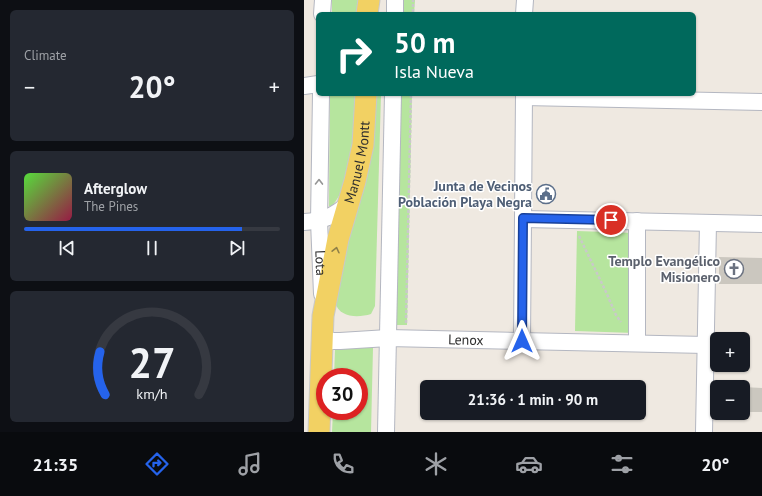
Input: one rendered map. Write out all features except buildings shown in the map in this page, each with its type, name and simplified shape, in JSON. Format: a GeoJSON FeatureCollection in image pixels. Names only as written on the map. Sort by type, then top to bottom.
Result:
{"type":"FeatureCollection","features":[{"type":"Feature","properties":{"kind":"main road"},"geometry":{"type":"LineString","coordinates":[[367,12],[368,0]]}},
{"type":"Feature","properties":{"kind":"main road","name":"Manuel Montt"},"geometry":{"type":"LineString","coordinates":[[348,204],[363,145],[366,96]]}},
{"type":"Feature","properties":{"kind":"main road"},"geometry":{"type":"LineString","coordinates":[[323,316],[338,238],[348,204]]}},
{"type":"Feature","properties":{"kind":"main road","name":"Lota"},"geometry":{"type":"LineString","coordinates":[[314,418],[323,316]]}},
{"type":"Feature","properties":{"kind":"street"},"geometry":{"type":"LineString","coordinates":[[322,12],[323,0]]}},
{"type":"Feature","properties":{"kind":"street"},"geometry":{"type":"LineString","coordinates":[[395,0],[395,12]]}},
{"type":"Feature","properties":{"kind":"street"},"geometry":{"type":"LineString","coordinates":[[524,12],[525,0]]}},
{"type":"Feature","properties":{"kind":"street"},"geometry":{"type":"LineString","coordinates":[[304,86],[316,84]]}},
{"type":"Feature","properties":{"kind":"street","name":"Lota"},"geometry":{"type":"LineString","coordinates":[[321,96],[311,222],[323,316]]}},
{"type":"Feature","properties":{"kind":"street"},"geometry":{"type":"LineString","coordinates":[[386,432],[393,96]]}},
{"type":"Feature","properties":{"kind":"street"},"geometry":{"type":"LineString","coordinates":[[522,341],[524,96],[762,102]]}},
{"type":"Feature","properties":{"kind":"street","name":"Manuel Montt"},"geometry":{"type":"LineString","coordinates":[[311,222],[338,213],[348,204]]}},
{"type":"Feature","properties":{"kind":"street"},"geometry":{"type":"LineString","coordinates":[[523,218],[762,224]]}},
{"type":"Feature","properties":{"kind":"street"},"geometry":{"type":"LineString","coordinates":[[637,221],[637,343]]}},
{"type":"Feature","properties":{"kind":"street"},"geometry":{"type":"LineString","coordinates":[[704,432],[708,223]]}},
{"type":"Feature","properties":{"kind":"street","name":"Lenox"},"geometry":{"type":"LineString","coordinates":[[322,340],[340,341],[406,338],[706,345]]}},
{"type":"Feature","properties":{"kind":"path"},"geometry":{"type":"LineString","coordinates":[[413,0],[413,12]]}},
{"type":"Feature","properties":{"kind":"path"},"geometry":{"type":"LineString","coordinates":[[406,338],[411,96]]}},
{"type":"Feature","properties":{"kind":"path"},"geometry":{"type":"LineString","coordinates":[[572,220],[616,315],[637,343]]}},
{"type":"Feature","properties":{"kind":"green space"},"geometry":{"type":"Polygon","coordinates":[[[332,0],[358,0],[358,12],[332,12],[332,0]]]}},
{"type":"Feature","properties":{"kind":"green space"},"geometry":{"type":"Polygon","coordinates":[[[403,0],[415,0],[414,12],[403,12],[403,0]]]}},
{"type":"Feature","properties":{"kind":"green space"},"geometry":{"type":"Polygon","coordinates":[[[330,96],[356,96],[353,137],[348,169],[339,197],[331,207],[329,206],[330,96]]]}},
{"type":"Feature","properties":{"kind":"green space"},"geometry":{"type":"Polygon","coordinates":[[[374,96],[381,96],[375,306],[371,314],[350,316],[340,311],[335,302],[374,96]]]}},
{"type":"Feature","properties":{"kind":"green space"},"geometry":{"type":"Polygon","coordinates":[[[401,96],[412,96],[407,325],[396,325],[401,96]]]}},
{"type":"Feature","properties":{"kind":"green space"},"geometry":{"type":"Polygon","coordinates":[[[577,231],[634,233],[634,333],[575,331],[577,231]]]}},
{"type":"Feature","properties":{"kind":"green space"},"geometry":{"type":"Polygon","coordinates":[[[340,343],[371,346],[373,348],[371,432],[332,432],[333,420],[368,420],[368,368],[334,368],[335,349],[340,343]]]}},
{"type":"Feature","properties":{"kind":"place","name":"Junta de Vecinos Población Playa Negra"},"geometry":{"type":"Point","coordinates":[546,194]}},
{"type":"Feature","properties":{"kind":"place","name":"Templo Evangélico Misionero"},"geometry":{"type":"Point","coordinates":[734,269]}},
{"type":"Feature","properties":{"kind":"route"},"geometry":{"type":"LineString","coordinates":[[522,341],[523,218],[611,220]]}}]}
